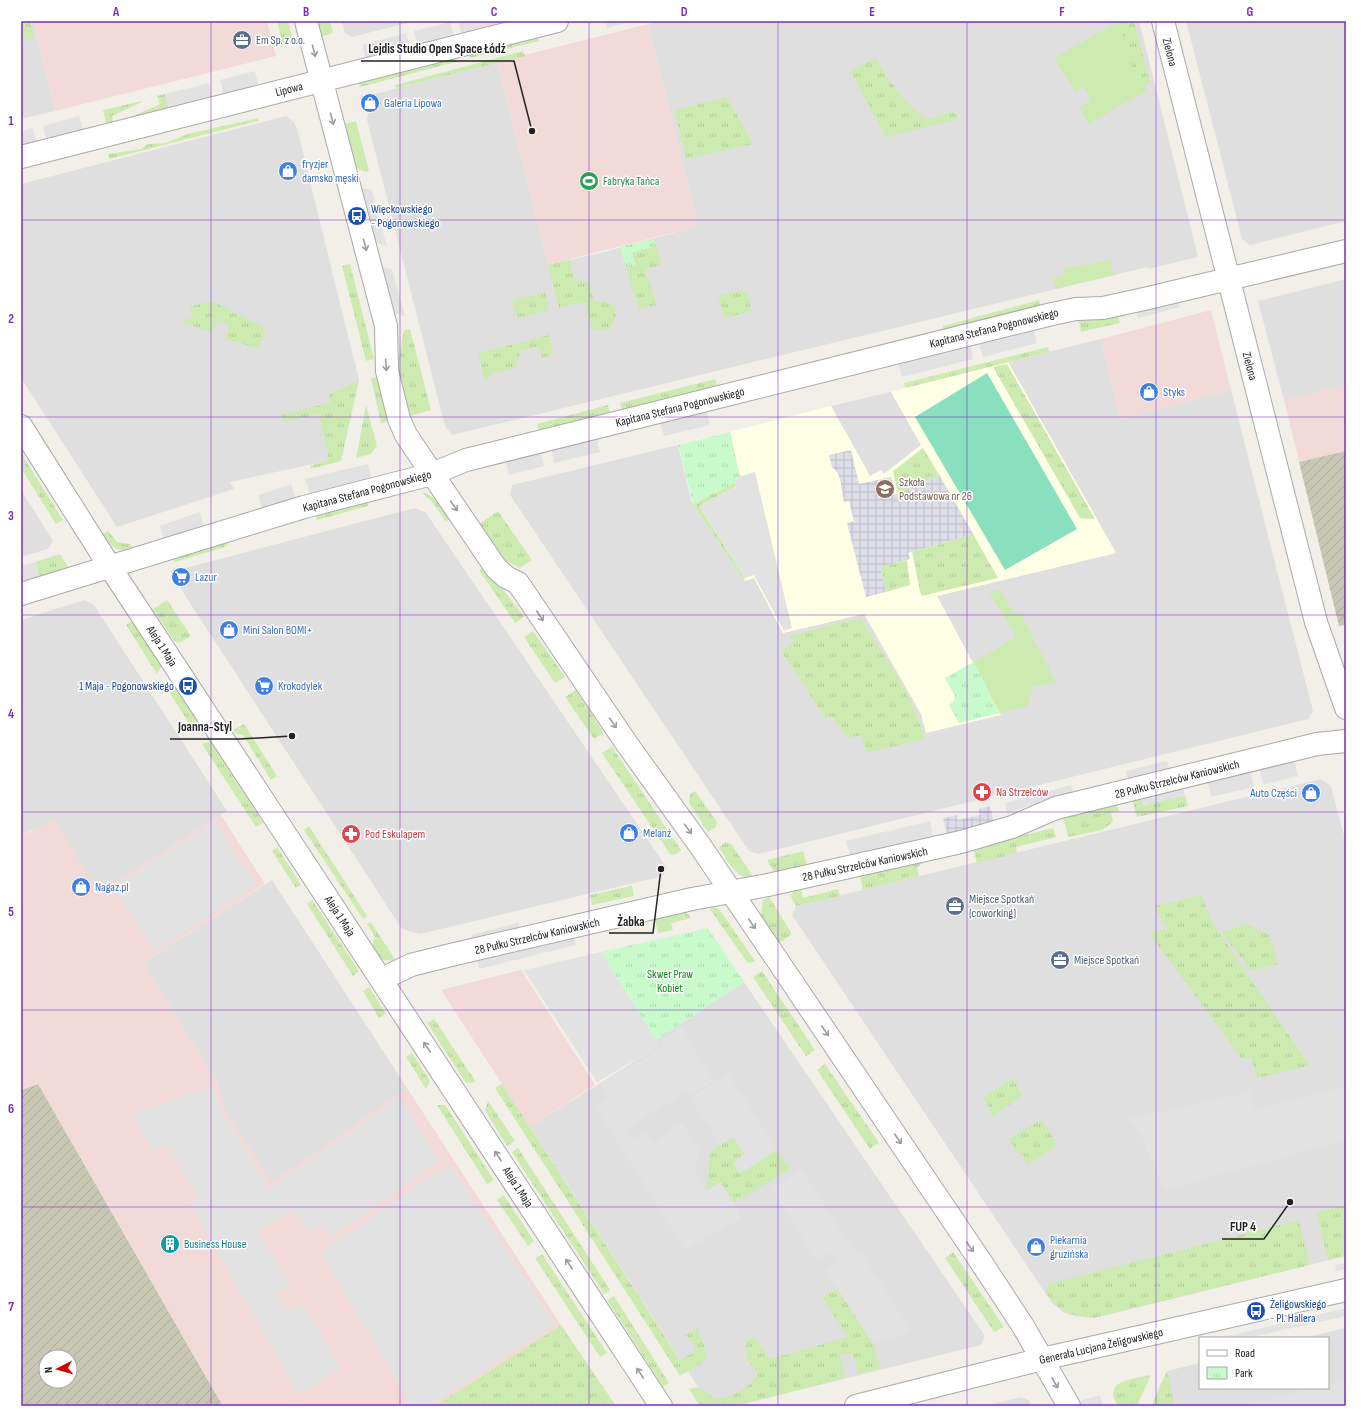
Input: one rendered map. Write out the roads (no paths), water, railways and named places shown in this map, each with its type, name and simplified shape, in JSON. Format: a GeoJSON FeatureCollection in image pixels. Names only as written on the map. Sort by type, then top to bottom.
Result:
{"type":"FeatureCollection","features":[{"type":"Feature","properties":{"kind":"street"},"geometry":{"type":"LineString","coordinates":[[306,21],[386,326],[387,371],[399,419],[406,435],[496,568],[506,577],[518,583],[730,892],[994,1282],[1042,1359],[1069,1406]]}},
{"type":"Feature","properties":{"kind":"street","name":"Lipowa"},"geometry":{"type":"LineString","coordinates":[[21,157],[557,21]]}},
{"type":"Feature","properties":{"kind":"street","name":"Zielona"},"geometry":{"type":"LineString","coordinates":[[1163,21],[1316,622],[1346,708]]}},
{"type":"Feature","properties":{"kind":"street","name":"Kapitana Stefana Pogonowskiego"},"geometry":{"type":"LineString","coordinates":[[21,594],[304,507],[432,474],[466,460],[1052,314],[1076,309],[1103,308],[1346,251]]}},
{"type":"Feature","properties":{"kind":"street","name":"Aleja 1 Maja"},"geometry":{"type":"LineString","coordinates":[[21,426],[110,567],[661,1406]]}},
{"type":"Feature","properties":{"kind":"street","name":"28 Pułku Strzelców Kaniowskich"},"geometry":{"type":"LineString","coordinates":[[382,979],[411,965],[730,892],[961,842],[1012,827],[1056,808],[1317,744],[1346,741]]}},
{"type":"Feature","properties":{"kind":"street","name":"Generała Lucjana Żeligowskiego"},"geometry":{"type":"LineString","coordinates":[[856,1406],[1042,1359],[1346,1290]]}},
{"type":"Feature","properties":{"kind":"place","name":"Em Sp. z o.o."},"geometry":{"type":"Point","coordinates":[242,40]}},
{"type":"Feature","properties":{"kind":"place","name":"Galeria Lipowa"},"geometry":{"type":"Point","coordinates":[370,103]}},
{"type":"Feature","properties":{"kind":"place","name":"Lejdis Studio Open Space Łódź"},"geometry":{"type":"Point","coordinates":[532,131]}},
{"type":"Feature","properties":{"kind":"place","name":"fryzjer damsko męski"},"geometry":{"type":"Point","coordinates":[288,171]}},
{"type":"Feature","properties":{"kind":"place","name":"Fabryka Tańca"},"geometry":{"type":"Point","coordinates":[589,181]}},
{"type":"Feature","properties":{"kind":"place","name":"Więckowskiego - Pogonowskiego"},"geometry":{"type":"Point","coordinates":[357,216]}},
{"type":"Feature","properties":{"kind":"place","name":"Styks"},"geometry":{"type":"Point","coordinates":[1149,392]}},
{"type":"Feature","properties":{"kind":"place","name":"Szkoła Podstawowa nr 26"},"geometry":{"type":"Point","coordinates":[885,489]}},
{"type":"Feature","properties":{"kind":"place","name":"Lazur"},"geometry":{"type":"Point","coordinates":[181,577]}},
{"type":"Feature","properties":{"kind":"place","name":"Mini Salon BOMI+"},"geometry":{"type":"Point","coordinates":[229,630]}},
{"type":"Feature","properties":{"kind":"place","name":"1 Maja - Pogonowskiego"},"geometry":{"type":"Point","coordinates":[188,686]}},
{"type":"Feature","properties":{"kind":"place","name":"Krokodylek"},"geometry":{"type":"Point","coordinates":[264,686]}},
{"type":"Feature","properties":{"kind":"place","name":"Joanna-Styl"},"geometry":{"type":"Point","coordinates":[292,736]}},
{"type":"Feature","properties":{"kind":"place","name":"Na Strzelców"},"geometry":{"type":"Point","coordinates":[982,792]}},
{"type":"Feature","properties":{"kind":"place","name":"Auto Części"},"geometry":{"type":"Point","coordinates":[1311,793]}},
{"type":"Feature","properties":{"kind":"place","name":"Melanż"},"geometry":{"type":"Point","coordinates":[629,833]}},
{"type":"Feature","properties":{"kind":"place","name":"Pod Eskulapem"},"geometry":{"type":"Point","coordinates":[351,834]}},
{"type":"Feature","properties":{"kind":"place","name":"Żabka"},"geometry":{"type":"Point","coordinates":[661,869]}},
{"type":"Feature","properties":{"kind":"place","name":"Nagaz.pl"},"geometry":{"type":"Point","coordinates":[81,887]}},
{"type":"Feature","properties":{"kind":"place","name":"Miejsce Spotkań (coworking)"},"geometry":{"type":"Point","coordinates":[955,906]}},
{"type":"Feature","properties":{"kind":"place","name":"Miejsce Spotkań"},"geometry":{"type":"Point","coordinates":[1060,960]}},
{"type":"Feature","properties":{"kind":"place","name":"FUP 4"},"geometry":{"type":"Point","coordinates":[1290,1202]}},
{"type":"Feature","properties":{"kind":"place","name":"Business House"},"geometry":{"type":"Point","coordinates":[170,1244]}},
{"type":"Feature","properties":{"kind":"place","name":"Piekarnia gruzińska"},"geometry":{"type":"Point","coordinates":[1036,1247]}},
{"type":"Feature","properties":{"kind":"place","name":"Żeligowskiego - Pl. Hallera"},"geometry":{"type":"Point","coordinates":[1256,1311]}},
{"type":"Feature","properties":{"kind":"park label","name":"Skwer Praw Kobiet"},"geometry":{"type":"Point","coordinates":[670,981]}}]}
